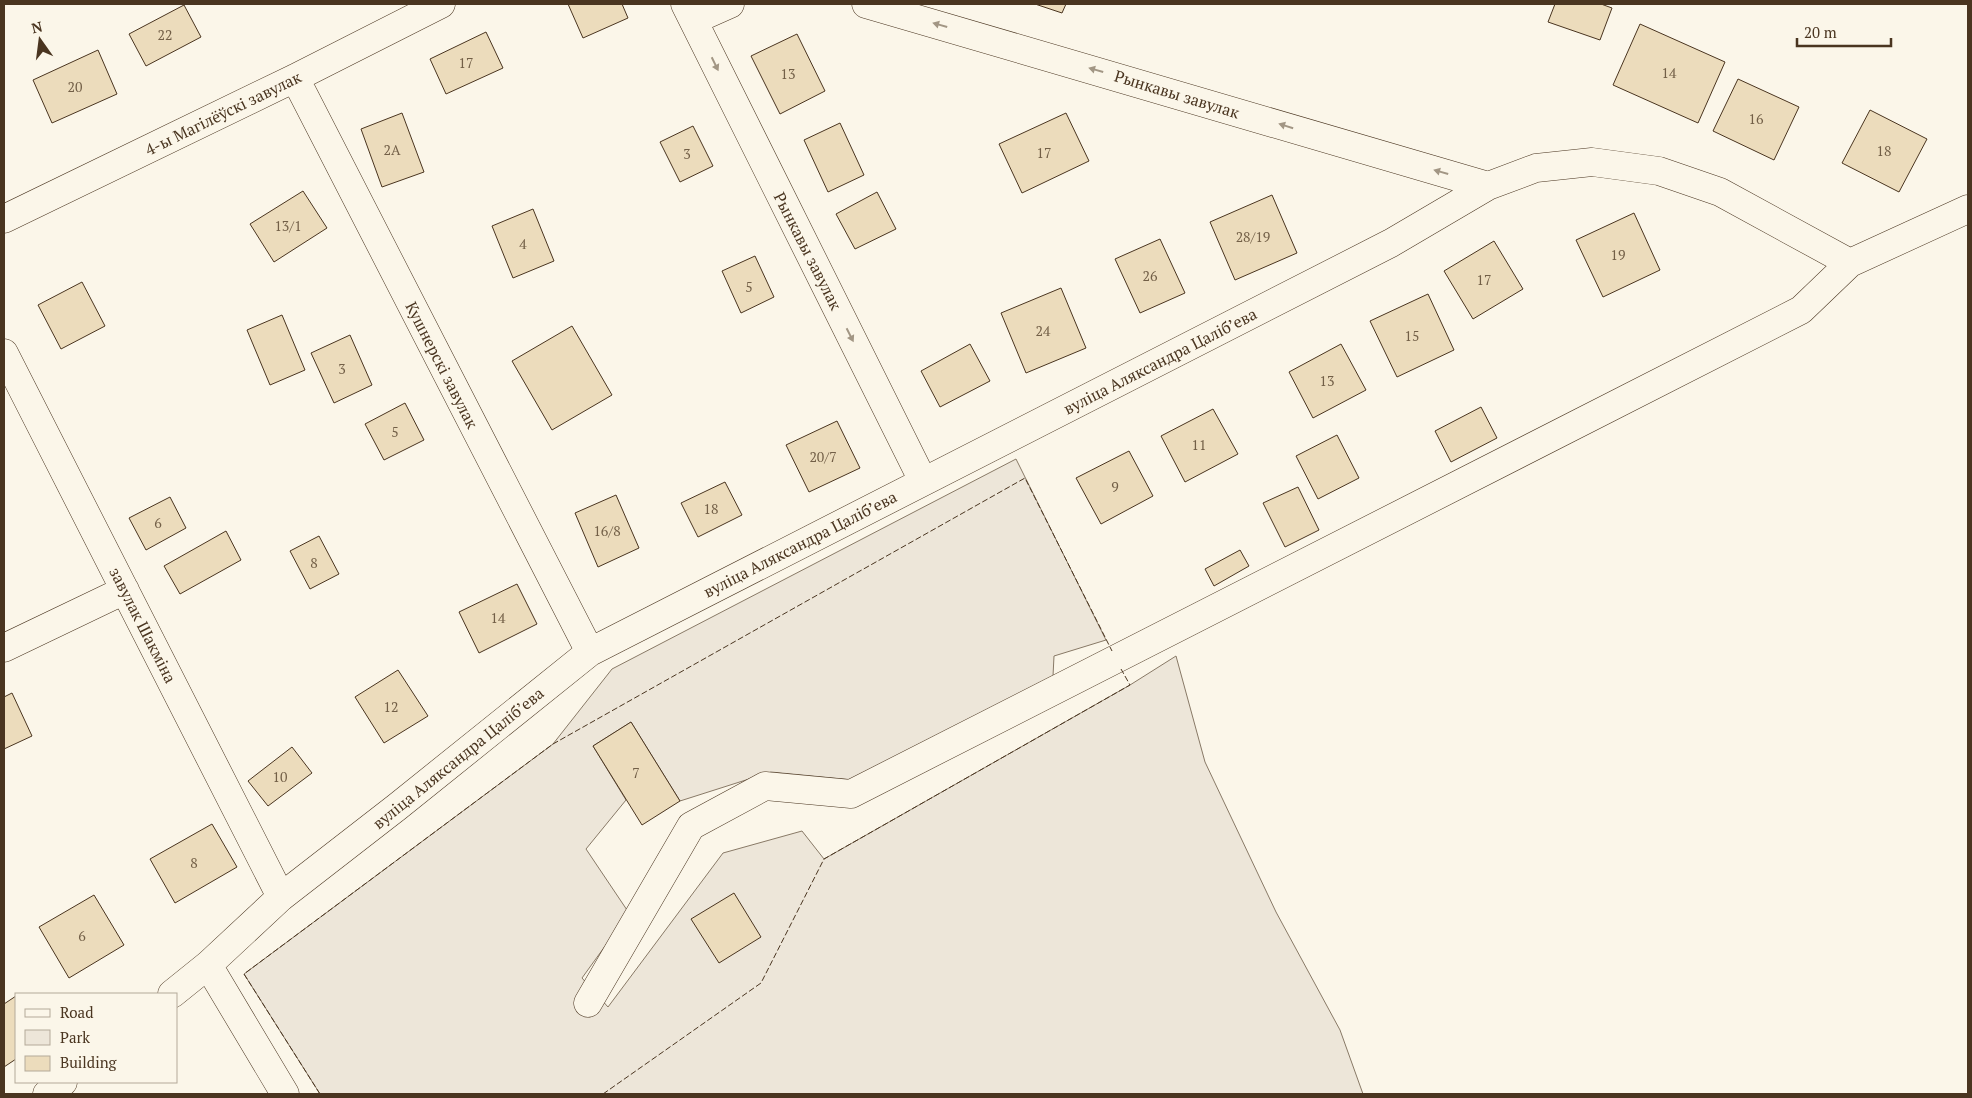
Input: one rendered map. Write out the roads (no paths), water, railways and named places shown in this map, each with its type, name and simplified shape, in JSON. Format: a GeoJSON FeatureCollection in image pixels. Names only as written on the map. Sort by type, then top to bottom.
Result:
{"type":"FeatureCollection","features":[{"type":"Feature","properties":{"kind":"street","name":"4-ы Магілёўскі завулак"},"geometry":{"type":"LineString","coordinates":[[4,219],[294,78],[441,4]]}},
{"type":"Feature","properties":{"kind":"street","name":"Рынкавы завулак"},"geometry":{"type":"LineString","coordinates":[[730,4],[689,12],[923,481]]}},
{"type":"Feature","properties":{"kind":"street","name":"Рынкавы завулак"},"geometry":{"type":"LineString","coordinates":[[866,4],[1488,186]]}},
{"type":"Feature","properties":{"kind":"street","name":"Кушнерскі завулак"},"geometry":{"type":"LineString","coordinates":[[294,78],[590,652]]}},
{"type":"Feature","properties":{"kind":"street","name":"вуліца Аляксандра Цалібʼева"},"geometry":{"type":"LineString","coordinates":[[173,993],[208,965],[281,897],[405,801],[590,652],[1391,243],[1488,186],[1536,168],[1592,162],[1659,171],[1720,192],[1850,263]]}},
{"type":"Feature","properties":{"kind":"street"},"geometry":{"type":"LineString","coordinates":[[588,1003],[691,826],[765,786],[851,794],[1802,310],[1850,263],[1968,209]]}},
{"type":"Feature","properties":{"kind":"street","name":"завулак Шакміна"},"geometry":{"type":"LineString","coordinates":[[4,353],[281,897]]}},
{"type":"Feature","properties":{"kind":"street"},"geometry":{"type":"LineString","coordinates":[[4,648],[125,590]]}},
{"type":"Feature","properties":{"kind":"street"},"geometry":{"type":"LineString","coordinates":[[208,965],[285,1094]]}},
{"type":"Feature","properties":{"kind":"street"},"geometry":{"type":"LineString","coordinates":[[47,1094],[62,1083]]}}]}
